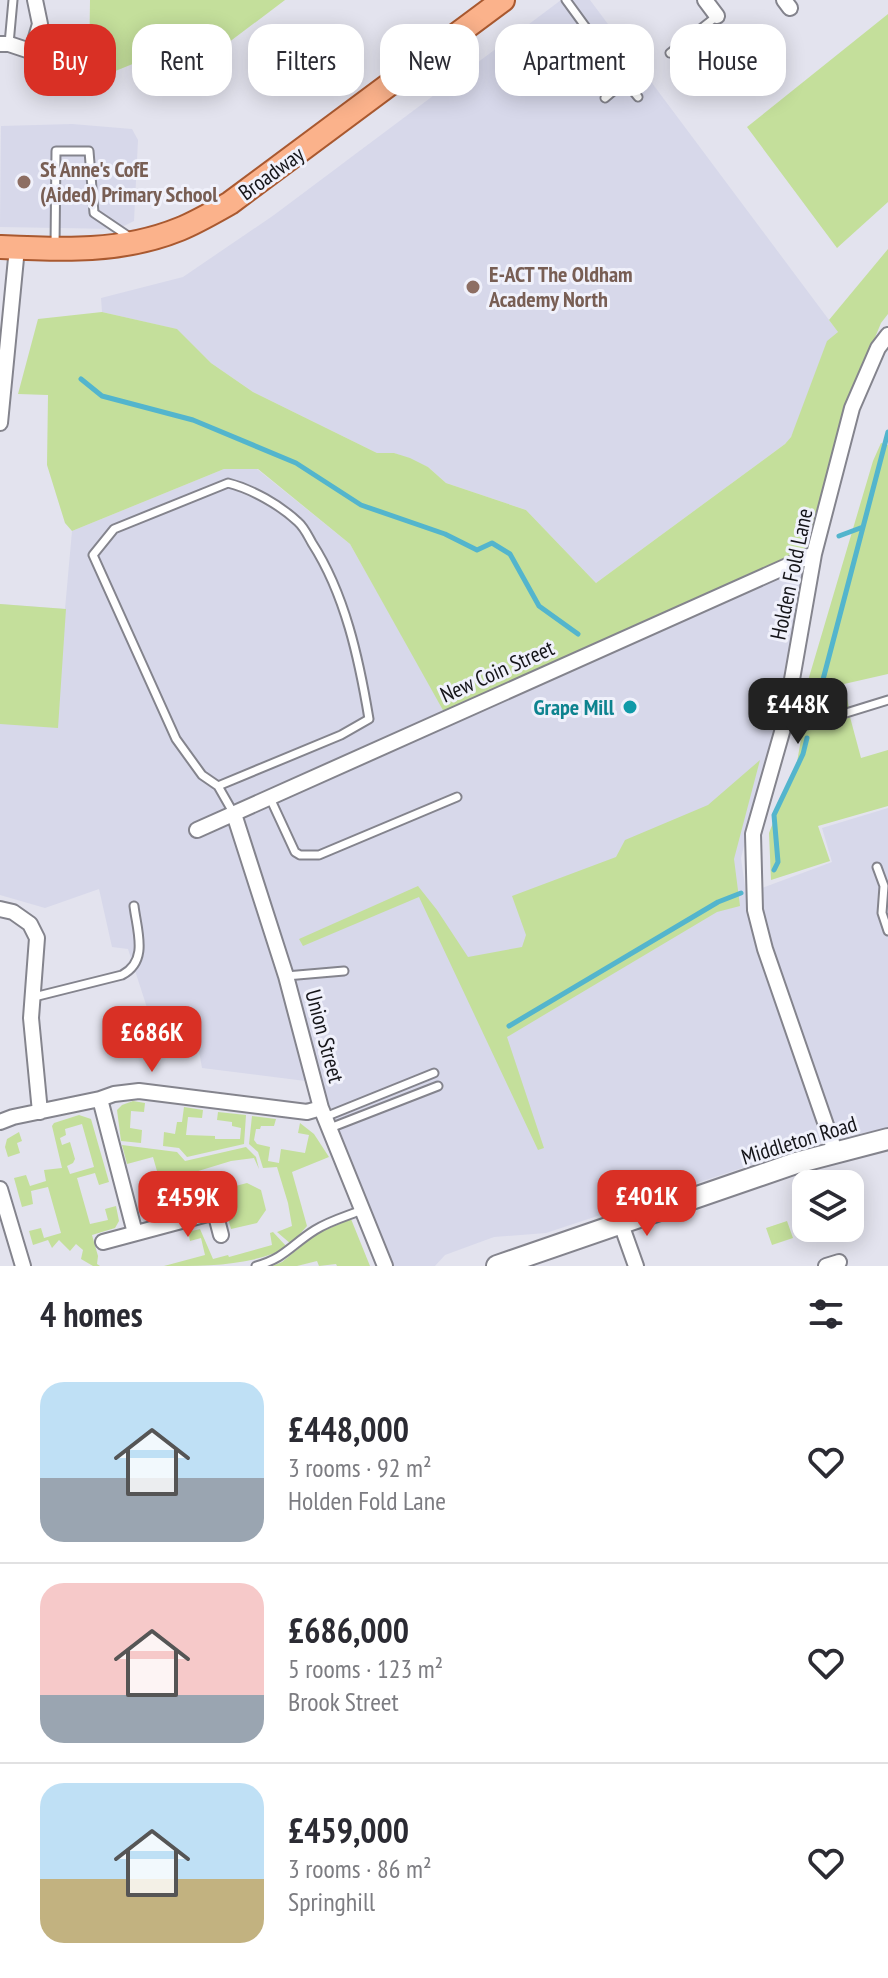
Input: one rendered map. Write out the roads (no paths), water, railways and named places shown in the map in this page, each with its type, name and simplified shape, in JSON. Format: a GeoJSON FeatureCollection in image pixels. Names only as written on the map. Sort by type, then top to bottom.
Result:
{"type":"FeatureCollection","features":[{"type":"Feature","properties":{"kind":"main road","name":"Broadway"},"geometry":{"type":"LineString","coordinates":[[8,248],[86,250],[139,243],[181,229],[230,203],[503,0]]}},
{"type":"Feature","properties":{"kind":"main road","name":"Middleton Road"},"geometry":{"type":"LineString","coordinates":[[497,1266],[835,1151],[888,1139]]}},
{"type":"Feature","properties":{"kind":"street"},"geometry":{"type":"LineString","coordinates":[[35,0],[40,24]]}},
{"type":"Feature","properties":{"kind":"street"},"geometry":{"type":"LineString","coordinates":[[705,0],[717,16]]}},
{"type":"Feature","properties":{"kind":"street"},"geometry":{"type":"LineString","coordinates":[[4,44],[24,49]]}},
{"type":"Feature","properties":{"kind":"street"},"geometry":{"type":"LineString","coordinates":[[0,423],[8,248]]}},
{"type":"Feature","properties":{"kind":"street","name":"Holden Fold Lane"},"geometry":{"type":"LineString","coordinates":[[835,1151],[765,949],[755,910],[753,834],[784,725],[814,554],[852,408],[878,348],[888,335]]}},
{"type":"Feature","properties":{"kind":"street","name":"New Coin Street"},"geometry":{"type":"LineString","coordinates":[[197,830],[814,554]]}},
{"type":"Feature","properties":{"kind":"street","name":"Union Street"},"geometry":{"type":"LineString","coordinates":[[234,814],[286,976],[326,1118],[385,1266]]}},
{"type":"Feature","properties":{"kind":"street"},"geometry":{"type":"LineString","coordinates":[[0,909],[13,912],[30,924],[37,938],[31,1018],[40,1112]]}},
{"type":"Feature","properties":{"kind":"street"},"geometry":{"type":"LineString","coordinates":[[0,1122],[114,1094],[139,1091],[307,1112],[326,1118]]}},
{"type":"Feature","properties":{"kind":"street"},"geometry":{"type":"LineString","coordinates":[[100,1099],[135,1233]]}},
{"type":"Feature","properties":{"kind":"street"},"geometry":{"type":"LineString","coordinates":[[0,1189],[23,1266]]}},
{"type":"Feature","properties":{"kind":"street"},"geometry":{"type":"LineString","coordinates":[[211,1194],[221,1235]]}},
{"type":"Feature","properties":{"kind":"street"},"geometry":{"type":"LineString","coordinates":[[103,1242],[215,1212]]}},
{"type":"Feature","properties":{"kind":"street"},"geometry":{"type":"LineString","coordinates":[[621,1224],[636,1266]]}},
{"type":"Feature","properties":{"kind":"lane"},"geometry":{"type":"LineString","coordinates":[[4,44],[13,0]]}},
{"type":"Feature","properties":{"kind":"lane"},"geometry":{"type":"LineString","coordinates":[[566,0],[583,24]]}},
{"type":"Feature","properties":{"kind":"lane"},"geometry":{"type":"LineString","coordinates":[[707,24],[717,16]]}},
{"type":"Feature","properties":{"kind":"lane"},"geometry":{"type":"LineString","coordinates":[[55,249],[56,151],[89,151],[94,213],[139,243]]}},
{"type":"Feature","properties":{"kind":"lane"},"geometry":{"type":"LineString","coordinates":[[218,786],[341,735],[369,719],[360,665],[328,567],[299,523],[241,486],[228,483],[114,529],[93,555],[176,739],[202,775],[218,786],[234,814]]}},
{"type":"Feature","properties":{"kind":"lane"},"geometry":{"type":"LineString","coordinates":[[784,725],[804,726],[888,700]]}},
{"type":"Feature","properties":{"kind":"lane"},"geometry":{"type":"LineString","coordinates":[[269,796],[295,852],[300,855],[319,855],[457,797]]}},
{"type":"Feature","properties":{"kind":"lane"},"geometry":{"type":"LineString","coordinates":[[877,867],[884,886],[882,913],[888,931]]}},
{"type":"Feature","properties":{"kind":"lane"},"geometry":{"type":"LineString","coordinates":[[34,997],[122,975],[131,969],[139,960],[140,951],[134,906]]}},
{"type":"Feature","properties":{"kind":"lane"},"geometry":{"type":"LineString","coordinates":[[286,976],[344,971]]}},
{"type":"Feature","properties":{"kind":"lane"},"geometry":{"type":"LineString","coordinates":[[326,1118],[434,1073]]}},
{"type":"Feature","properties":{"kind":"lane"},"geometry":{"type":"LineString","coordinates":[[326,1118],[438,1086]]}},
{"type":"Feature","properties":{"kind":"lane"},"geometry":{"type":"LineString","coordinates":[[605,1180],[621,1224]]}},
{"type":"Feature","properties":{"kind":"lane"},"geometry":{"type":"LineString","coordinates":[[256,1266],[275,1261],[317,1228],[362,1210]]}},
{"type":"Feature","properties":{"kind":"waterway"},"geometry":{"type":"LineString","coordinates":[[81,379],[102,396],[193,420],[296,463],[361,505],[445,534],[477,550],[492,543],[510,554],[539,606],[578,634]]}},
{"type":"Feature","properties":{"kind":"waterway"},"geometry":{"type":"LineString","coordinates":[[815,710],[888,432]]}},
{"type":"Feature","properties":{"kind":"waterway"},"geometry":{"type":"LineString","coordinates":[[839,536],[863,527]]}},
{"type":"Feature","properties":{"kind":"waterway"},"geometry":{"type":"LineString","coordinates":[[774,870],[778,862],[774,815],[803,754],[807,738]]}},
{"type":"Feature","properties":{"kind":"waterway"},"geometry":{"type":"LineString","coordinates":[[509,1026],[718,902],[741,893]]}},
{"type":"Feature","properties":{"kind":"place","name":"St Anne's CofE (Aided) Primary School"},"geometry":{"type":"Point","coordinates":[24,182]}},
{"type":"Feature","properties":{"kind":"place","name":"E-ACT The Oldham Academy North"},"geometry":{"type":"Point","coordinates":[473,287]}},
{"type":"Feature","properties":{"kind":"place","name":"Grape Mill"},"geometry":{"type":"Point","coordinates":[630,707]}}]}
